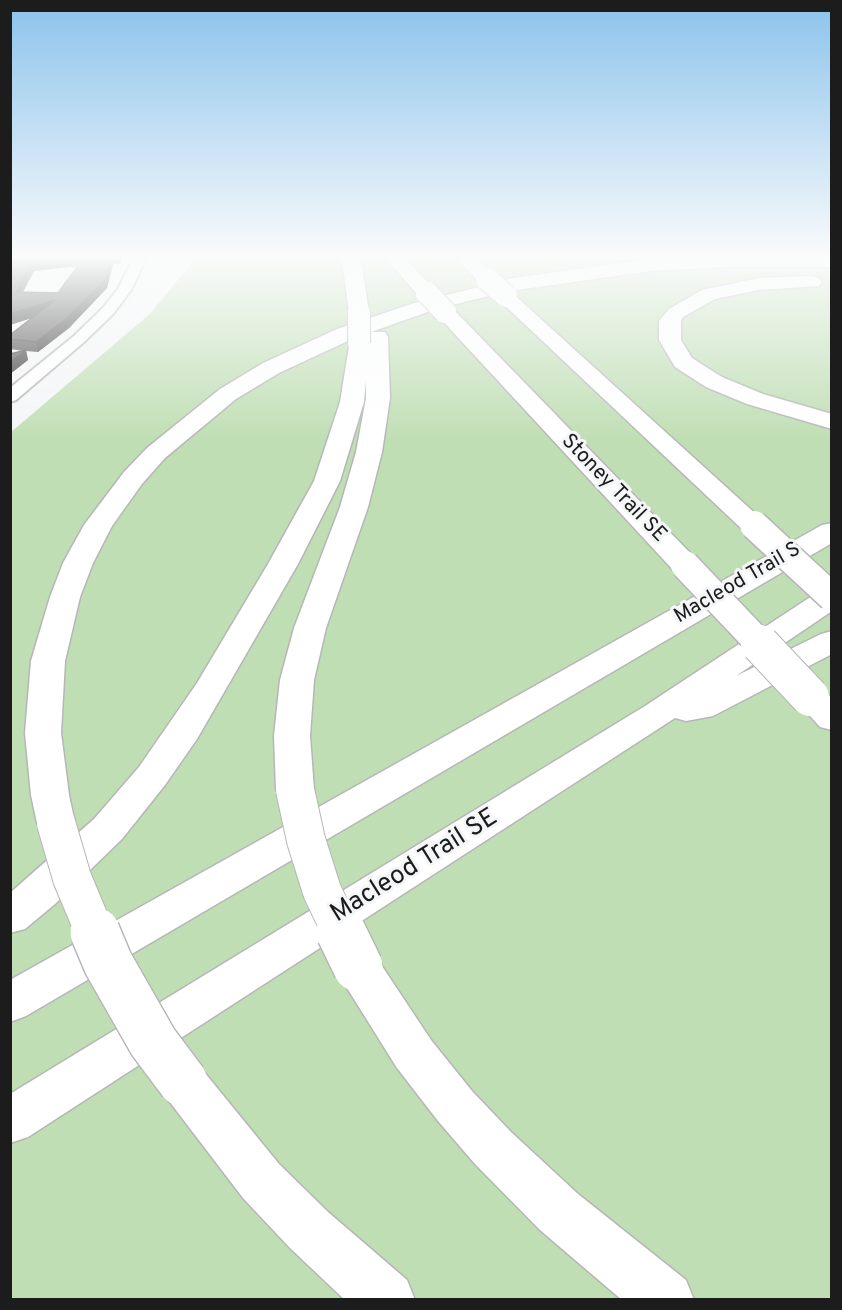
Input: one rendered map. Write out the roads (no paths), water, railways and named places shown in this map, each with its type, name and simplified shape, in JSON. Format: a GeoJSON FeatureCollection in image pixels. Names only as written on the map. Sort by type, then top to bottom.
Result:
{"type":"FeatureCollection","features":[{"type":"Feature","properties":{"kind":"highway"},"geometry":{"type":"LineString","coordinates":[[366,320],[378,398],[369,452],[351,516],[310,628],[297,680],[291,736],[295,790],[306,840],[322,891],[358,967],[414,1054],[455,1106],[493,1148],[559,1212],[666,1299]]}},
{"type":"Feature","properties":{"kind":"highway"},"geometry":{"type":"LineString","coordinates":[[384,320],[345,334],[281,363],[228,394],[156,453],[133,478],[98,525],[78,563],[65,597],[48,661],[43,733],[50,795],[72,878],[108,963],[153,1042],[261,1181],[309,1230],[387,1299]]}},
{"type":"Feature","properties":{"kind":"highway","name":"Stoney Trail SE"},"geometry":{"type":"LineString","coordinates":[[453,320],[821,708]]}},
{"type":"Feature","properties":{"kind":"highway"},"geometry":{"type":"LineString","coordinates":[[532,320],[754,525],[827,597]]}},
{"type":"Feature","properties":{"kind":"highway"},"geometry":{"type":"LineString","coordinates":[[671,320],[669,340],[683,362],[714,382],[755,399],[831,422]]}},
{"type":"Feature","properties":{"kind":"highway"},"geometry":{"type":"LineString","coordinates":[[10,917],[40,893],[108,829],[159,767],[214,683],[283,564],[327,481],[352,402],[367,326]]}},
{"type":"Feature","properties":{"kind":"highway"},"geometry":{"type":"LineString","coordinates":[[10,1003],[645,637],[678,604],[734,567],[831,509]]}},
{"type":"Feature","properties":{"kind":"highway","name":"Macleod Trail S"},"geometry":{"type":"LineString","coordinates":[[645,637],[831,531]]}},
{"type":"Feature","properties":{"kind":"highway","name":"Macleod Trail SE"},"geometry":{"type":"LineString","coordinates":[[10,1121],[657,714],[827,597]]}},
{"type":"Feature","properties":{"kind":"highway"},"geometry":{"type":"LineString","coordinates":[[657,714],[701,708],[831,641]]}},
{"type":"Feature","properties":{"kind":"street"},"geometry":{"type":"LineString","coordinates":[[10,397],[99,320]]}}]}
